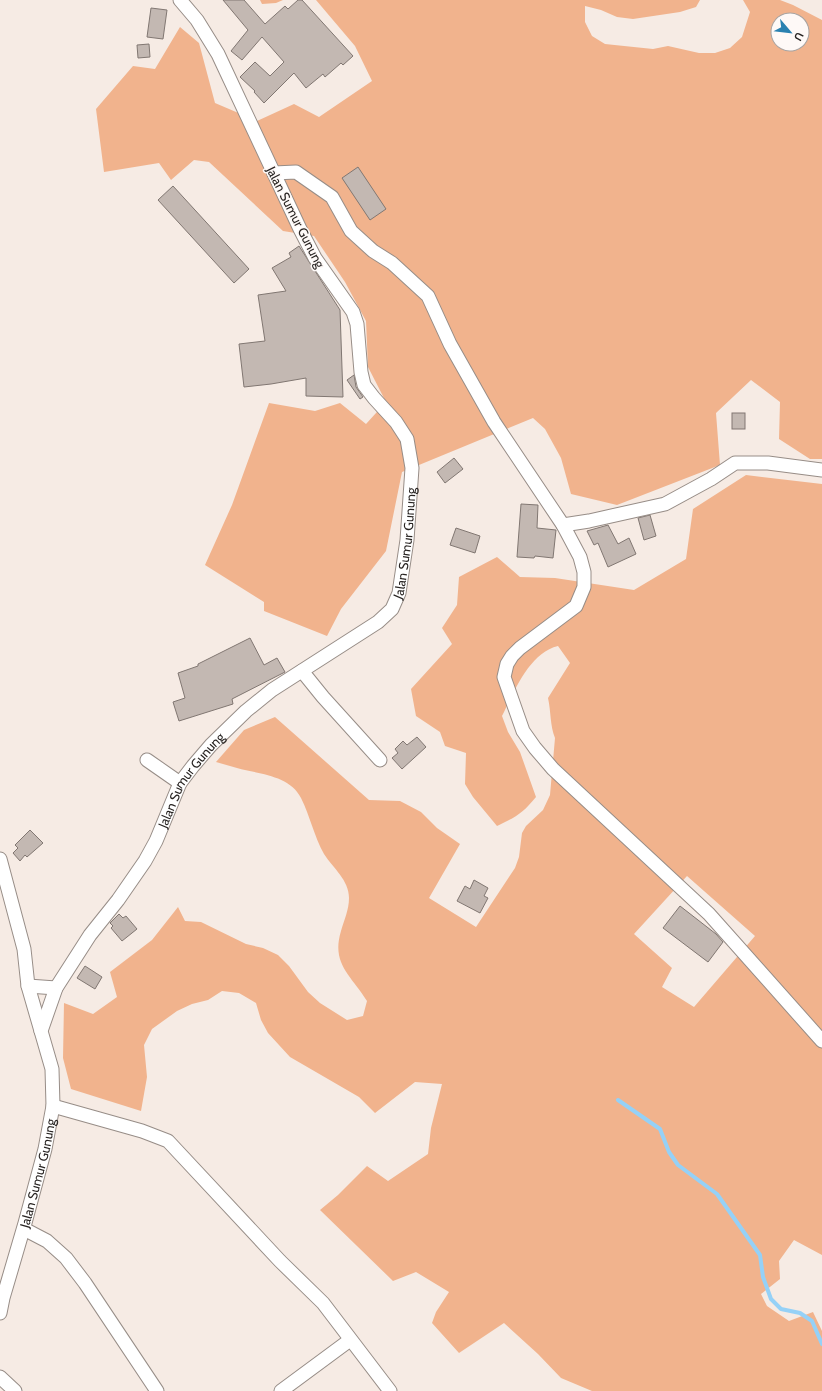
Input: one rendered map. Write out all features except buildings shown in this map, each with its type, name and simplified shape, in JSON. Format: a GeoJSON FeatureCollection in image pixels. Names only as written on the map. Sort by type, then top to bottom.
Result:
{"type":"FeatureCollection","features":[{"type":"Feature","properties":{"kind":"street","name":"Jalan Sumur Gunung"},"geometry":{"type":"LineString","coordinates":[[41,1031],[56,988],[90,935],[118,900],[145,862],[156,841],[180,783],[211,745],[246,711],[272,690],[378,622],[392,609],[399,592],[407,540],[412,468],[407,439],[396,422],[364,385],[361,372],[357,324],[353,312],[315,258],[218,54],[197,20],[180,0]]}},
{"type":"Feature","properties":{"kind":"street"},"geometry":{"type":"LineString","coordinates":[[274,173],[296,172],[332,197],[351,232],[373,251],[392,263],[428,296],[450,344],[494,422],[563,525],[580,557],[584,572],[584,587],[576,606],[520,648],[507,664],[504,677],[508,692],[523,731],[553,769],[709,914],[822,1041]]}},
{"type":"Feature","properties":{"kind":"street"},"geometry":{"type":"LineString","coordinates":[[563,525],[589,521],[665,504],[711,479],[735,463],[768,463],[822,470]]}},
{"type":"Feature","properties":{"kind":"street"},"geometry":{"type":"LineString","coordinates":[[302,671],[323,697],[380,760]]}},
{"type":"Feature","properties":{"kind":"street"},"geometry":{"type":"LineString","coordinates":[[147,760],[180,783]]}},
{"type":"Feature","properties":{"kind":"street","name":"Jalan Sumur Gunung"},"geometry":{"type":"LineString","coordinates":[[0,859],[24,949],[28,986],[52,1069],[54,1106],[45,1149],[0,1313]]}},
{"type":"Feature","properties":{"kind":"street"},"geometry":{"type":"LineString","coordinates":[[28,986],[56,988]]}},
{"type":"Feature","properties":{"kind":"street"},"geometry":{"type":"LineString","coordinates":[[54,1106],[136,1129],[168,1142],[280,1261],[323,1303],[390,1391]]}},
{"type":"Feature","properties":{"kind":"street"},"geometry":{"type":"LineString","coordinates":[[24,1229],[47,1241],[66,1258],[85,1283],[157,1391]]}},
{"type":"Feature","properties":{"kind":"street"},"geometry":{"type":"LineString","coordinates":[[281,1391],[350,1340]]}},
{"type":"Feature","properties":{"kind":"street"},"geometry":{"type":"LineString","coordinates":[[0,1376],[16,1391]]}},
{"type":"Feature","properties":{"kind":"shaded area"},"geometry":{"type":"Polygon","coordinates":[[[260,0],[283,0],[276,3],[262,4],[260,0]]]}},
{"type":"Feature","properties":{"kind":"shaded area"},"geometry":{"type":"Polygon","coordinates":[[[316,0],[700,0],[696,7],[680,12],[633,19],[617,17],[601,10],[585,6],[585,22],[592,36],[605,44],[653,49],[668,46],[699,53],[715,53],[730,48],[742,37],[750,12],[743,0],[780,0],[807,12],[770,12],[770,52],[810,52],[810,14],[822,20],[822,459],[810,459],[779,439],[780,402],[751,380],[716,413],[720,465],[617,505],[571,494],[561,458],[545,429],[533,418],[402,472],[386,551],[341,609],[327,636],[264,611],[264,602],[205,565],[232,505],[269,403],[315,411],[340,403],[366,424],[386,402],[368,367],[366,321],[345,282],[314,236],[283,231],[209,162],[194,160],[171,180],[159,163],[104,172],[96,109],[133,66],[155,69],[180,27],[199,43],[215,103],[257,121],[294,104],[319,117],[372,81],[355,46],[316,0]]]}},
{"type":"Feature","properties":{"kind":"shaded area"},"geometry":{"type":"Polygon","coordinates":[[[746,475],[822,484],[822,1255],[794,1240],[779,1261],[780,1279],[761,1294],[767,1306],[789,1321],[813,1312],[822,1331],[822,1391],[592,1391],[561,1378],[538,1354],[504,1323],[459,1353],[432,1323],[436,1312],[449,1292],[416,1272],[393,1281],[320,1210],[338,1195],[367,1166],[388,1181],[428,1154],[431,1128],[442,1084],[415,1082],[375,1113],[359,1097],[290,1057],[268,1033],[261,1020],[256,1003],[239,993],[222,991],[208,1000],[192,1004],[177,1011],[152,1029],[144,1045],[147,1077],[141,1111],[71,1089],[63,1058],[64,1003],[93,1014],[117,997],[110,972],[152,940],[178,907],[185,921],[201,922],[246,944],[263,948],[278,955],[289,966],[308,992],[320,1003],[347,1020],[363,1016],[367,1001],[344,969],[339,952],[341,931],[348,907],[348,892],[340,874],[324,854],[301,798],[296,790],[281,780],[264,774],[216,762],[244,730],[275,717],[369,800],[400,801],[421,812],[437,828],[460,844],[429,898],[476,927],[515,868],[519,857],[522,833],[526,826],[543,810],[550,795],[555,738],[552,729],[548,698],[570,663],[558,646],[548,650],[539,657],[531,665],[517,685],[502,716],[508,732],[520,752],[536,797],[519,814],[497,826],[473,797],[465,784],[466,753],[445,746],[440,732],[416,716],[411,689],[452,644],[442,628],[457,605],[459,577],[497,557],[520,577],[555,578],[634,590],[686,559],[693,509],[746,475]],[[687,876],[634,934],[672,968],[662,987],[694,1007],[755,936],[687,876]]]}},
{"type":"Feature","properties":{"kind":"waterway"},"geometry":{"type":"LineString","coordinates":[[618,1100],[660,1129],[669,1152],[678,1165],[717,1194],[760,1255],[763,1277],[771,1299],[781,1309],[800,1313],[812,1321],[822,1344]]}}]}
